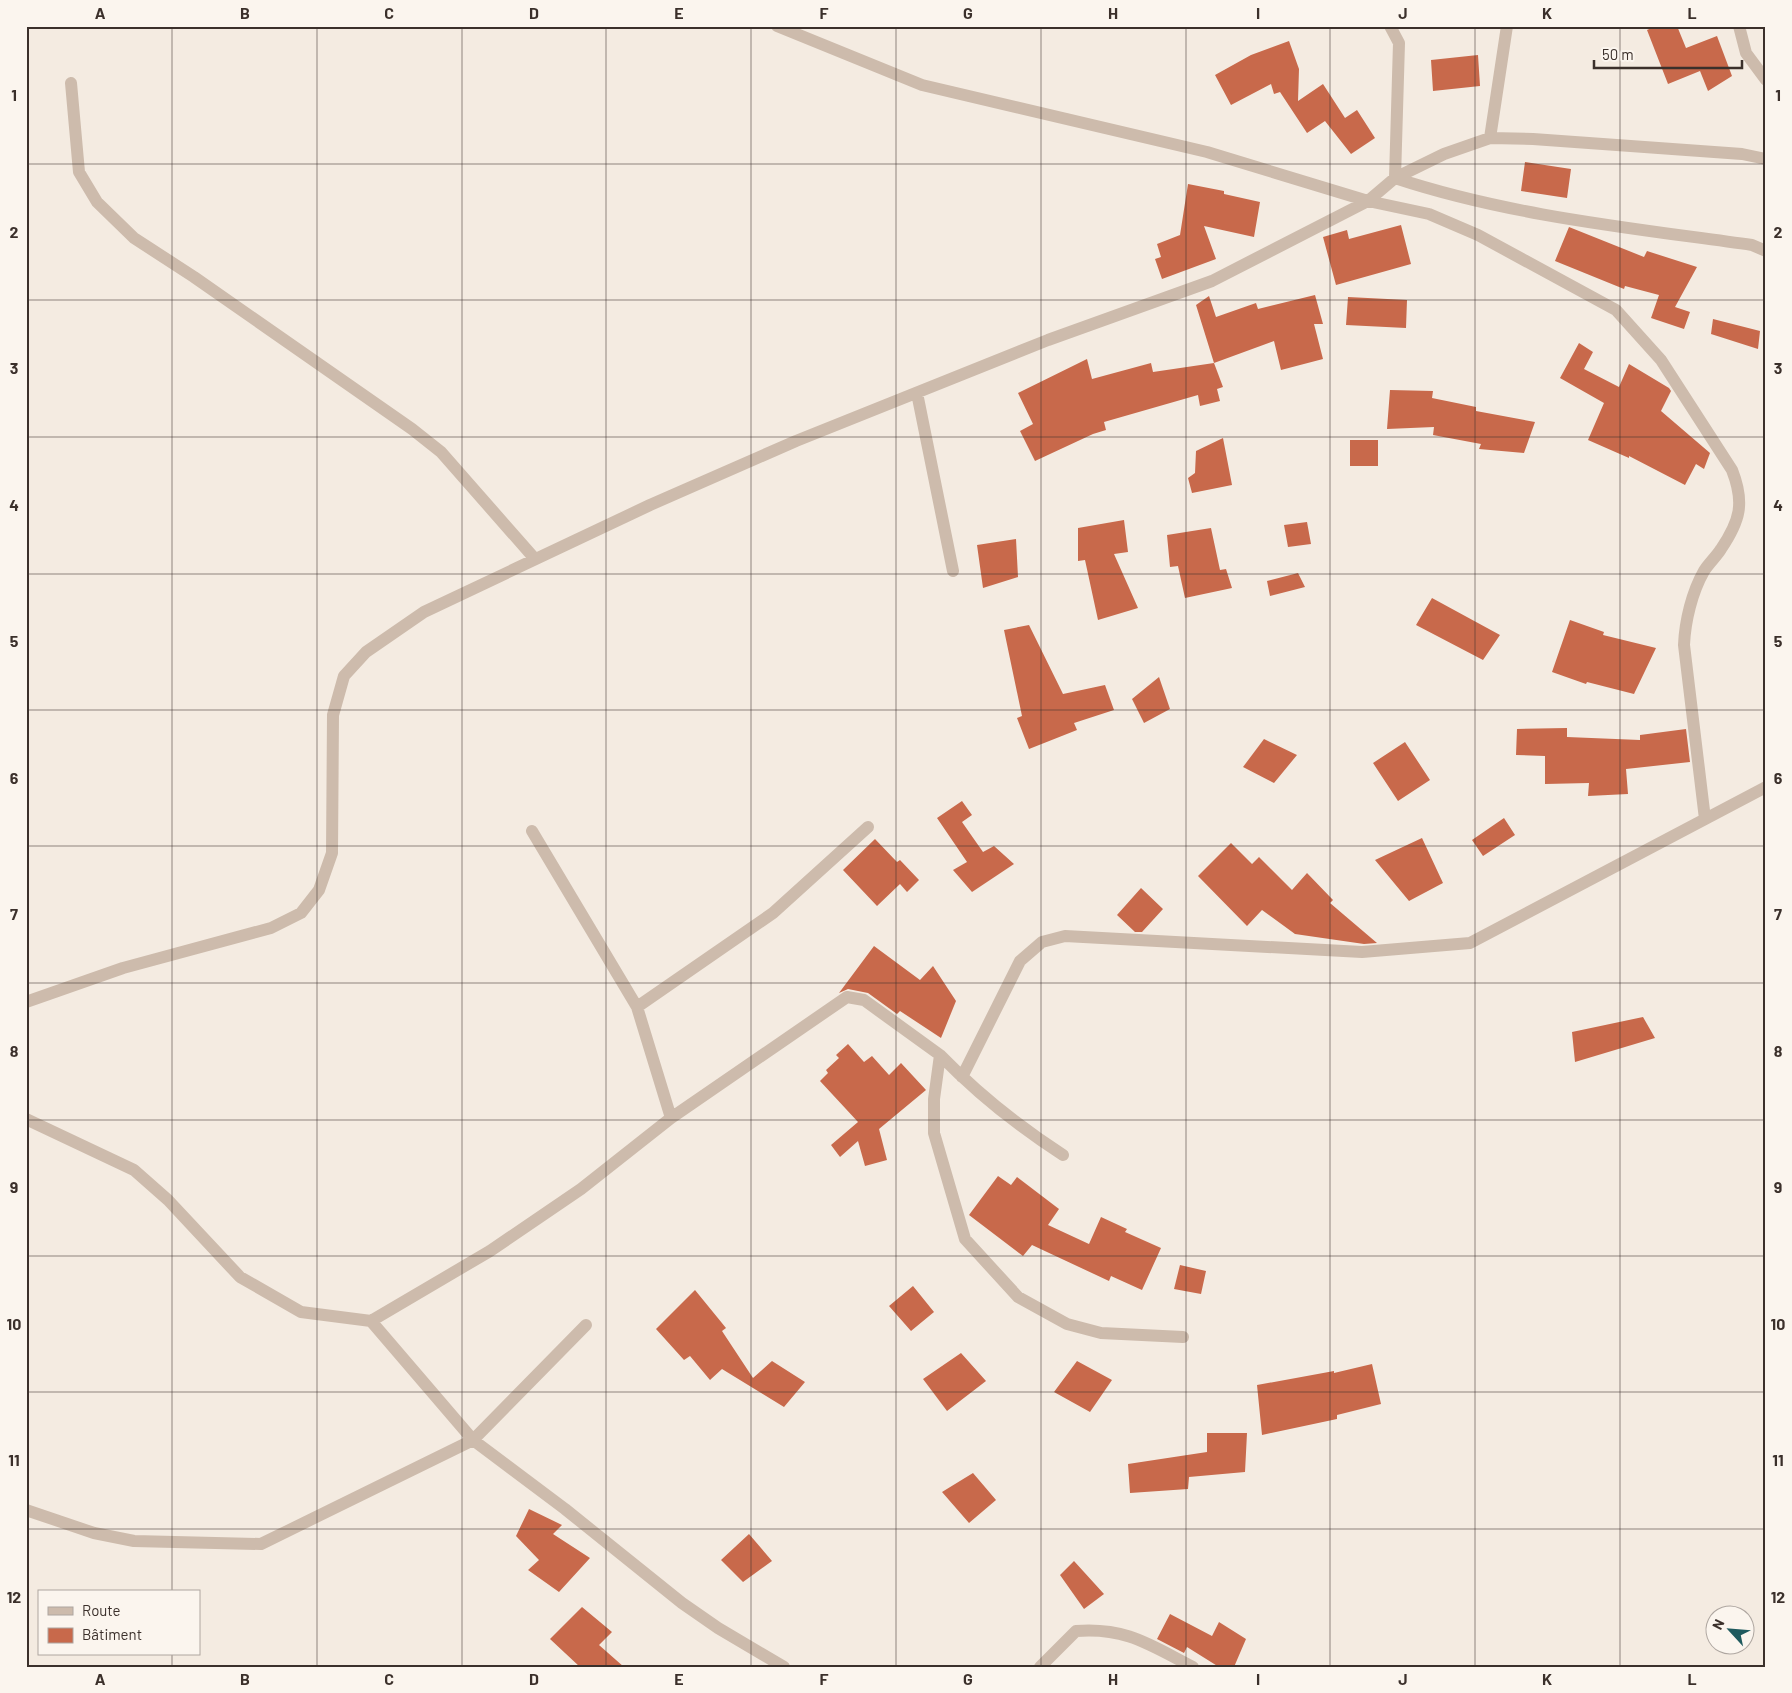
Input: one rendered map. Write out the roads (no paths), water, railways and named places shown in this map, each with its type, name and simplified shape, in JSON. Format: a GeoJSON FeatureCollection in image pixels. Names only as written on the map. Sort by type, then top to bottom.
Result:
{"type":"FeatureCollection","features":[{"type":"Feature","properties":{"kind":"street"},"geometry":{"type":"LineString","coordinates":[[777,26],[922,84],[1207,152],[1368,201],[1429,214],[1462,228],[1546,270],[1616,310],[1660,360],[1732,470],[1739,488],[1740,512],[1734,527],[1721,549],[1704,571],[1685,629],[1685,653],[1705,819]]}},
{"type":"Feature","properties":{"kind":"street"},"geometry":{"type":"LineString","coordinates":[[1390,26],[1399,43],[1395,178]]}},
{"type":"Feature","properties":{"kind":"street"},"geometry":{"type":"LineString","coordinates":[[1490,138],[1507,26]]}},
{"type":"Feature","properties":{"kind":"street"},"geometry":{"type":"LineString","coordinates":[[1739,26],[1746,53],[1766,80]]}},
{"type":"Feature","properties":{"kind":"street"},"geometry":{"type":"LineString","coordinates":[[70,83],[80,172],[97,202],[134,238],[194,277],[412,429],[441,452],[535,559]]}},
{"type":"Feature","properties":{"kind":"street"},"geometry":{"type":"LineString","coordinates":[[26,1002],[123,968],[271,928],[301,913],[319,890],[332,853],[333,715],[344,676],[366,652],[424,612],[535,559],[796,441],[1048,340],[1212,282],[1368,201],[1395,178],[1444,154],[1490,138],[1533,138],[1723,152],[1766,159]]}},
{"type":"Feature","properties":{"kind":"street"},"geometry":{"type":"LineString","coordinates":[[1395,178],[1431,190],[1555,217],[1752,244],[1766,251]]}},
{"type":"Feature","properties":{"kind":"street"},"geometry":{"type":"LineString","coordinates":[[918,392],[953,571]]}},
{"type":"Feature","properties":{"kind":"street"},"geometry":{"type":"LineString","coordinates":[[962,1077],[1020,961],[1042,942],[1065,936],[1362,952],[1470,943],[1766,787]]}},
{"type":"Feature","properties":{"kind":"street"},"geometry":{"type":"LineString","coordinates":[[637,1007],[773,913],[868,827]]}},
{"type":"Feature","properties":{"kind":"street"},"geometry":{"type":"LineString","coordinates":[[532,831],[637,1007],[671,1118]]}},
{"type":"Feature","properties":{"kind":"street"},"geometry":{"type":"LineString","coordinates":[[26,1119],[134,1170],[168,1200],[240,1277],[301,1312],[371,1321],[490,1251],[580,1189],[671,1118],[847,997],[864,1000],[940,1055],[962,1077],[1021,1128],[1063,1155]]}},
{"type":"Feature","properties":{"kind":"street"},"geometry":{"type":"LineString","coordinates":[[940,1055],[934,1099],[934,1133],[965,1239],[1018,1297],[1067,1324],[1101,1333],[1183,1337]]}},
{"type":"Feature","properties":{"kind":"street"},"geometry":{"type":"LineString","coordinates":[[371,1321],[473,1440],[565,1509],[682,1603],[718,1628],[784,1667]]}},
{"type":"Feature","properties":{"kind":"street"},"geometry":{"type":"LineString","coordinates":[[26,1510],[94,1533],[134,1541],[261,1544],[473,1440],[586,1325]]}},
{"type":"Feature","properties":{"kind":"street"},"geometry":{"type":"LineString","coordinates":[[1040,1667],[1076,1631],[1100,1629],[1134,1637],[1194,1667]]}}]}
